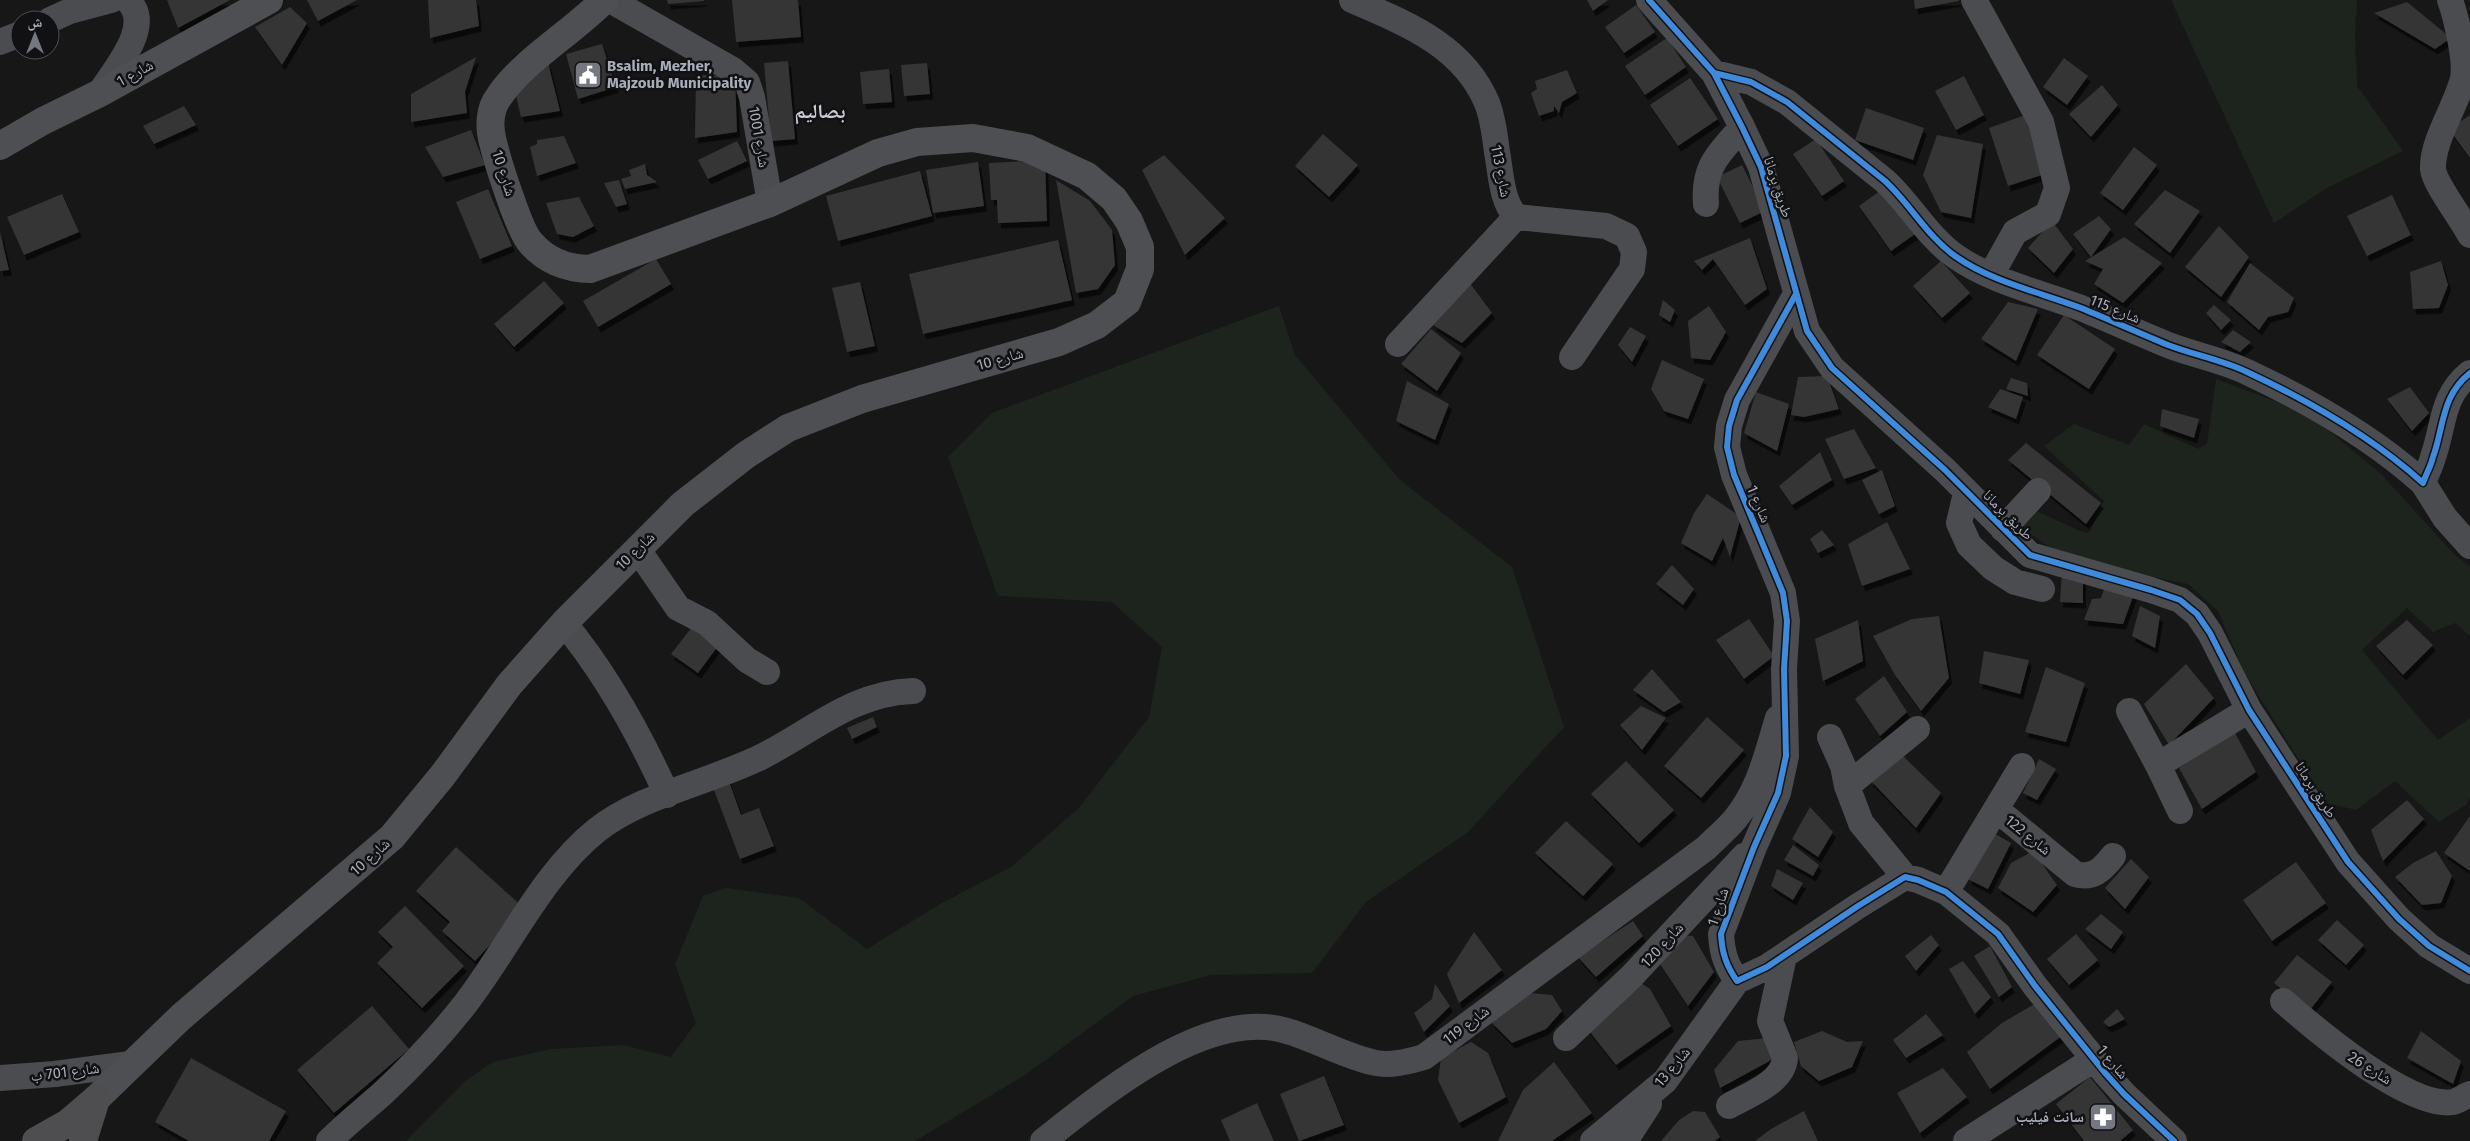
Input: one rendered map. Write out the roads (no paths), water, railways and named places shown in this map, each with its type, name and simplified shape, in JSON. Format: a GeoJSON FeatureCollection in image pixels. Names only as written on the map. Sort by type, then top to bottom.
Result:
{"type":"FeatureCollection","features":[{"type":"Feature","properties":{"kind":"highway"},"geometry":{"type":"LineString","coordinates":[[36,1141],[68,1122],[99,1096]]}},
{"type":"Feature","properties":{"kind":"highway"},"geometry":{"type":"LineString","coordinates":[[83,1141],[99,1096]]}},
{"type":"Feature","properties":{"kind":"main road","name":"شارع 1"},"geometry":{"type":"LineString","coordinates":[[0,145],[43,120],[100,93],[268,0]]}},
{"type":"Feature","properties":{"kind":"main road","name":"شارع 10"},"geometry":{"type":"LineString","coordinates":[[99,1096],[130,1064],[181,1017],[392,837],[442,775],[509,685],[564,623],[683,504],[746,455],[788,428],[862,399],[1059,342],[1097,325],[1126,302],[1140,269],[1140,247],[1129,221],[1114,199],[1088,176],[1027,148],[974,138],[918,142],[878,153],[770,203],[590,269],[575,269],[558,264],[529,242],[520,224],[492,138],[490,117],[496,99],[514,77],[587,17],[604,0]]}},
{"type":"Feature","properties":{"kind":"street"},"geometry":{"type":"LineString","coordinates":[[60,15],[70,10],[111,0]]}},
{"type":"Feature","properties":{"kind":"street"},"geometry":{"type":"LineString","coordinates":[[100,93],[137,32],[138,18],[134,6],[127,0]]}},
{"type":"Feature","properties":{"kind":"street","name":"شارع 1001"},"geometry":{"type":"LineString","coordinates":[[610,0],[733,70],[747,82],[755,107],[770,203]]}},
{"type":"Feature","properties":{"kind":"street","name":"شارع 113"},"geometry":{"type":"LineString","coordinates":[[1352,0],[1426,34],[1462,64],[1477,83],[1488,105],[1506,202],[1516,217],[1606,226],[1620,231],[1632,244],[1635,259],[1632,269],[1572,357]]}},
{"type":"Feature","properties":{"kind":"street"},"geometry":{"type":"LineString","coordinates":[[1974,0],[2041,122],[2057,188],[2048,214],[2015,232],[1991,275]]}},
{"type":"Feature","properties":{"kind":"street"},"geometry":{"type":"LineString","coordinates":[[2450,0],[2457,22],[2463,64],[2463,82],[2436,151],[2433,170],[2470,235]]}},
{"type":"Feature","properties":{"kind":"street","name":"طريق برمانا"},"geometry":{"type":"LineString","coordinates":[[1655,2],[1714,73],[1742,127],[1761,167],[1807,331],[1832,368],[1945,470],[2030,555],[2180,600],[2197,614],[2210,633],[2248,710],[2348,862],[2398,919],[2429,946],[2470,971]]}},
{"type":"Feature","properties":{"kind":"street","name":"شارع 115"},"geometry":{"type":"LineString","coordinates":[[1714,73],[1751,82],[1787,102],[1892,188],[1939,242],[1954,256],[1991,275],[2118,323],[2168,345],[2246,371],[2317,407],[2403,465],[2423,483],[2445,518],[2470,546]]}},
{"type":"Feature","properties":{"kind":"street"},"geometry":{"type":"LineString","coordinates":[[1706,204],[1704,185],[1709,169],[1742,127]]}},
{"type":"Feature","properties":{"kind":"street"},"geometry":{"type":"LineString","coordinates":[[1398,344],[1516,217]]}},
{"type":"Feature","properties":{"kind":"street","name":"شارع 1"},"geometry":{"type":"LineString","coordinates":[[1737,980],[1725,960],[1721,934],[1754,846],[1778,793],[1786,756],[1784,668],[1787,621],[1782,593],[1734,475],[1726,447],[1729,426],[1737,400],[1796,294]]}},
{"type":"Feature","properties":{"kind":"street"},"geometry":{"type":"LineString","coordinates":[[2423,483],[2434,456],[2444,414],[2454,390],[2470,373]]}},
{"type":"Feature","properties":{"kind":"street"},"geometry":{"type":"LineString","coordinates":[[2003,529],[2038,491]]}},
{"type":"Feature","properties":{"kind":"street"},"geometry":{"type":"LineString","coordinates":[[1966,493],[1959,523],[1969,545],[1994,568],[2015,582],[2042,589]]}},
{"type":"Feature","properties":{"kind":"street"},"geometry":{"type":"LineString","coordinates":[[638,550],[678,608],[707,623],[747,660],[767,672]]}},
{"type":"Feature","properties":{"kind":"street"},"geometry":{"type":"LineString","coordinates":[[564,623],[590,653],[613,691],[644,745],[667,795]]}},
{"type":"Feature","properties":{"kind":"street"},"geometry":{"type":"LineString","coordinates":[[329,1141],[432,1044],[466,1003],[569,856],[598,829],[636,807],[712,779],[762,757],[868,698],[895,691],[913,691]]}},
{"type":"Feature","properties":{"kind":"street","name":"شارع 119"},"geometry":{"type":"LineString","coordinates":[[1043,1141],[1092,1104],[1156,1060],[1182,1045],[1210,1035],[1262,1027],[1285,1030],[1376,1063],[1404,1063],[1424,1057],[1706,848],[1736,818],[1752,794],[1765,763],[1785,696]]}},
{"type":"Feature","properties":{"kind":"street"},"geometry":{"type":"LineString","coordinates":[[2158,765],[2248,710]]}},
{"type":"Feature","properties":{"kind":"street"},"geometry":{"type":"LineString","coordinates":[[2129,711],[2180,811]]}},
{"type":"Feature","properties":{"kind":"street"},"geometry":{"type":"LineString","coordinates":[[1846,786],[1917,729]]}},
{"type":"Feature","properties":{"kind":"street"},"geometry":{"type":"LineString","coordinates":[[1737,980],[1767,967],[1905,877],[1861,823],[1846,786],[1843,766],[1830,737]]}},
{"type":"Feature","properties":{"kind":"street"},"geometry":{"type":"LineString","coordinates":[[1996,809],[2022,766]]}},
{"type":"Feature","properties":{"kind":"street","name":"شارع 122"},"geometry":{"type":"LineString","coordinates":[[1946,892],[1996,809],[2075,874],[2085,877],[2096,874],[2113,856]]}},
{"type":"Feature","properties":{"kind":"street","name":"شارع 120"},"geometry":{"type":"LineString","coordinates":[[1566,1038],[1631,978],[1754,846]]}},
{"type":"Feature","properties":{"kind":"street","name":"شارع 1"},"geometry":{"type":"LineString","coordinates":[[1905,877],[1918,880],[1946,892],[1998,934],[2034,986],[2094,1059],[2124,1094],[2174,1141]]}},
{"type":"Feature","properties":{"kind":"street"},"geometry":{"type":"LineString","coordinates":[[1729,1106],[1765,1086],[1781,1070],[1785,1063],[1785,1058],[1770,1021],[1784,956]]}},
{"type":"Feature","properties":{"kind":"street","name":"شارع 13"},"geometry":{"type":"LineString","coordinates":[[1592,1141],[1665,1081],[1737,980]]}},
{"type":"Feature","properties":{"kind":"street","name":"شارع 26"},"geometry":{"type":"LineString","coordinates":[[2283,1001],[2327,1040],[2410,1092],[2432,1100],[2453,1102],[2470,1094]]}},
{"type":"Feature","properties":{"kind":"street"},"geometry":{"type":"LineString","coordinates":[[1966,1141],[2094,1059]]}},
{"type":"Feature","properties":{"kind":"street","name":"شارع 701 ب"},"geometry":{"type":"LineString","coordinates":[[0,1078],[55,1074],[130,1064]]}},
{"type":"Feature","properties":{"kind":"street"},"geometry":{"type":"LineString","coordinates":[[1625,1141],[1665,1081]]}},
{"type":"Feature","properties":{"kind":"place","name":"Bsalim, Mezher, Majzoub Municipality"},"geometry":{"type":"Point","coordinates":[588,75]}},
{"type":"Feature","properties":{"kind":"place","name":"سانت فيليب"},"geometry":{"type":"Point","coordinates":[2103,1117]}},
{"type":"Feature","properties":{"kind":"district","name":"بصاليم"},"geometry":{"type":"Point","coordinates":[820,111]}}]}
